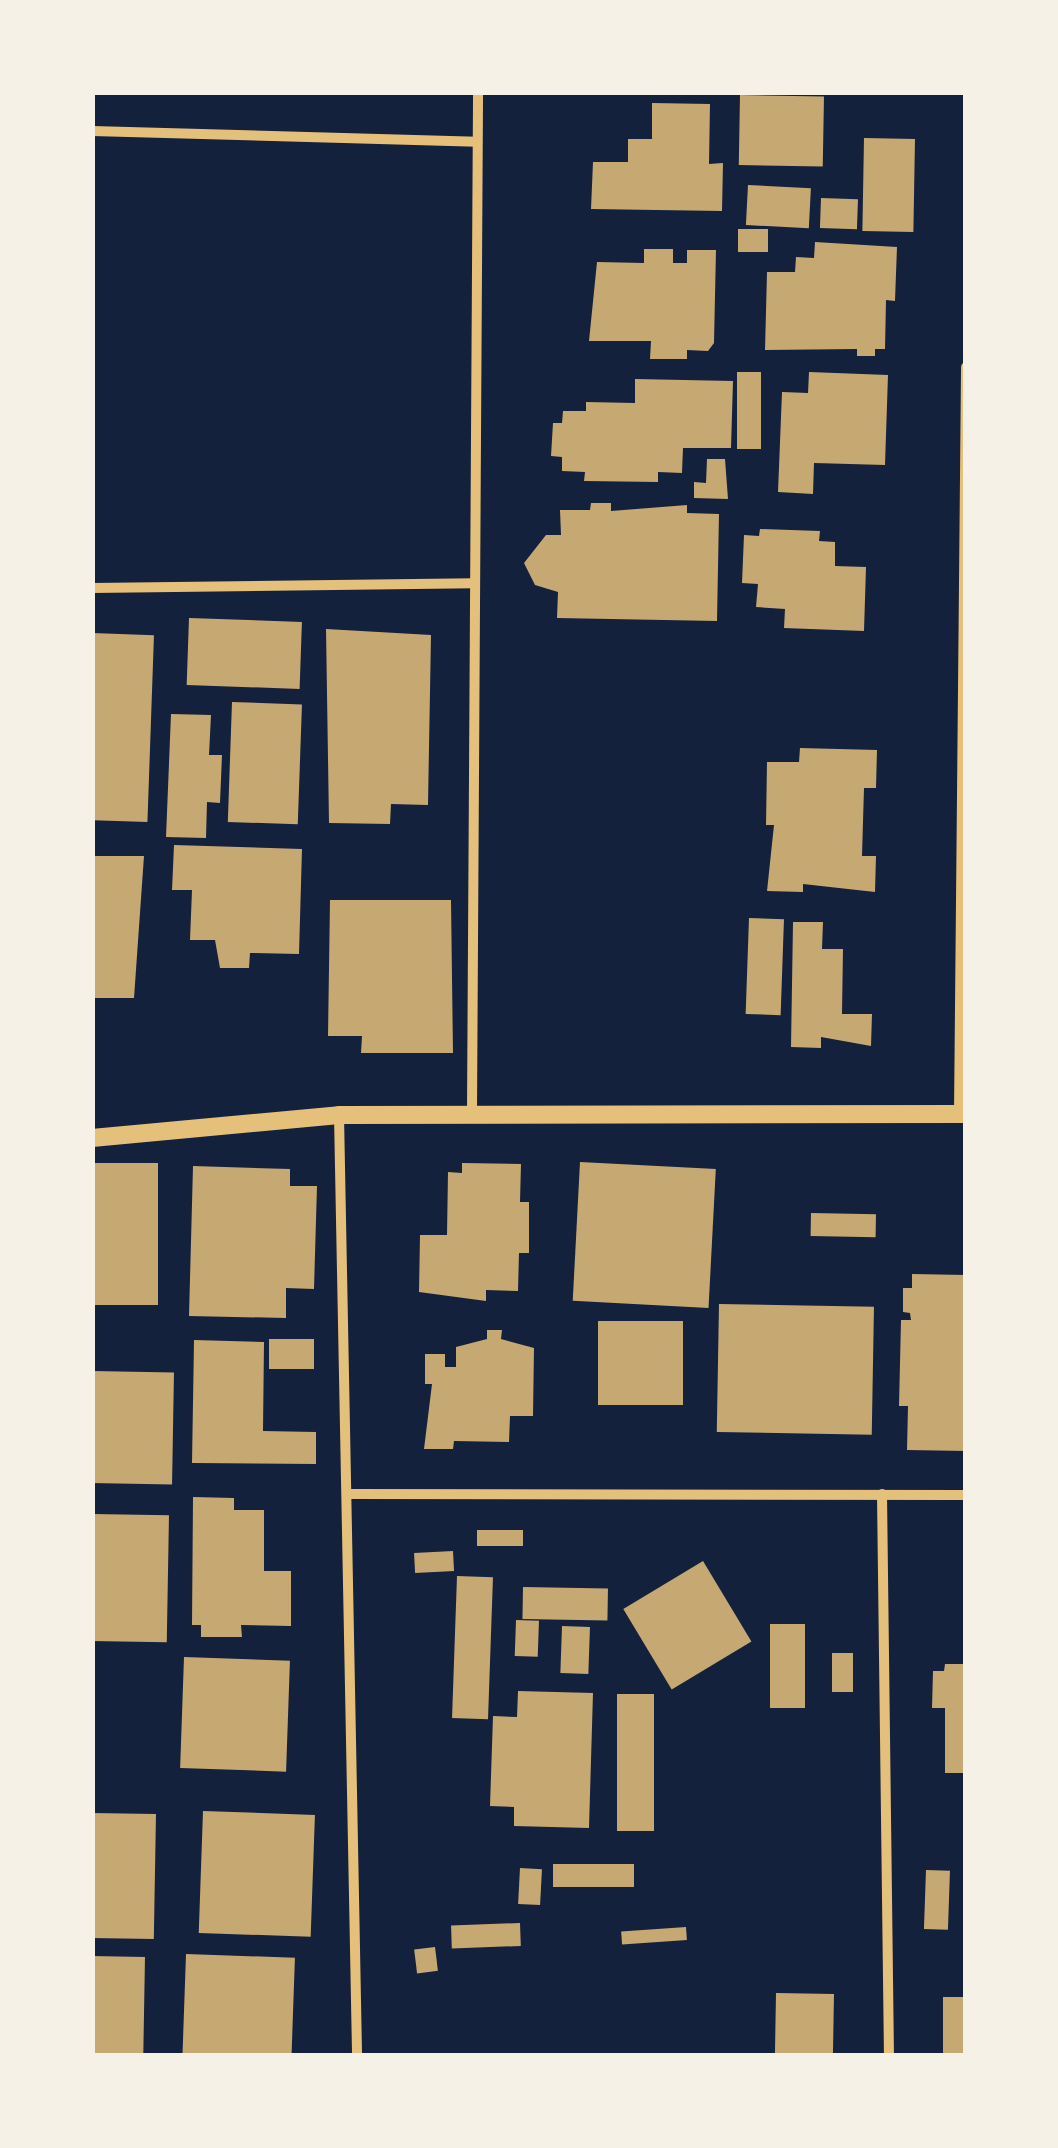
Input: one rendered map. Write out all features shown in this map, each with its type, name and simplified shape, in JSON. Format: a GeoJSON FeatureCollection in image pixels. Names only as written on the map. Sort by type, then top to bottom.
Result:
{"type":"FeatureCollection","features":[{"type":"Feature","properties":{"kind":"street"},"geometry":{"type":"LineString","coordinates":[[472,1112],[478,92]]}},
{"type":"Feature","properties":{"kind":"street"},"geometry":{"type":"LineString","coordinates":[[92,131],[477,142]]}},
{"type":"Feature","properties":{"kind":"street"},"geometry":{"type":"LineString","coordinates":[[92,1138],[339,1116],[472,1112],[962,1114],[966,367]]}},
{"type":"Feature","properties":{"kind":"street"},"geometry":{"type":"LineString","coordinates":[[92,588],[474,584]]}},
{"type":"Feature","properties":{"kind":"street"},"geometry":{"type":"LineString","coordinates":[[339,1116],[350,1494],[357,2056]]}},
{"type":"Feature","properties":{"kind":"street"},"geometry":{"type":"LineString","coordinates":[[350,1494],[966,1494]]}},
{"type":"Feature","properties":{"kind":"street"},"geometry":{"type":"LineString","coordinates":[[882,1494],[889,2056]]}},
{"type":"Feature","properties":{"kind":"building"},"geometry":{"type":"Polygon","coordinates":[[[740,95],[824,96],[823,166],[739,165],[740,95]]]}},
{"type":"Feature","properties":{"kind":"building"},"geometry":{"type":"Polygon","coordinates":[[[652,103],[710,104],[709,164],[723,163],[722,211],[591,209],[593,162],[628,162],[628,139],[652,139],[652,103]]]}},
{"type":"Feature","properties":{"kind":"building"},"geometry":{"type":"Polygon","coordinates":[[[864,138],[915,139],[913,232],[862,231],[864,138]]]}},
{"type":"Feature","properties":{"kind":"building"},"geometry":{"type":"Polygon","coordinates":[[[748,185],[811,188],[809,228],[746,225],[748,185]]]}},
{"type":"Feature","properties":{"kind":"building"},"geometry":{"type":"Polygon","coordinates":[[[821,198],[858,199],[857,229],[820,228],[821,198]]]}},
{"type":"Feature","properties":{"kind":"building"},"geometry":{"type":"Polygon","coordinates":[[[738,229],[768,229],[768,252],[738,252],[738,229]]]}},
{"type":"Feature","properties":{"kind":"building"},"geometry":{"type":"Polygon","coordinates":[[[815,242],[897,247],[895,301],[886,300],[885,349],[875,349],[875,356],[857,356],[857,349],[765,350],[767,272],[795,272],[796,257],[814,258],[815,242]]]}},
{"type":"Feature","properties":{"kind":"building"},"geometry":{"type":"Polygon","coordinates":[[[644,249],[673,249],[673,263],[687,263],[687,250],[716,250],[714,343],[708,351],[687,350],[687,359],[650,359],[651,341],[589,341],[597,262],[644,263],[644,249]]]}},
{"type":"Feature","properties":{"kind":"building"},"geometry":{"type":"Polygon","coordinates":[[[737,372],[761,372],[761,449],[737,449],[737,372]]]}},
{"type":"Feature","properties":{"kind":"building"},"geometry":{"type":"Polygon","coordinates":[[[809,372],[888,375],[885,465],[814,463],[813,494],[778,492],[782,392],[808,393],[809,372]]]}},
{"type":"Feature","properties":{"kind":"building"},"geometry":{"type":"Polygon","coordinates":[[[635,379],[733,381],[731,448],[683,448],[682,473],[658,472],[658,482],[584,481],[585,472],[562,471],[562,457],[551,456],[553,423],[562,423],[563,411],[586,411],[586,402],[635,403],[635,379]]]}},
{"type":"Feature","properties":{"kind":"building"},"geometry":{"type":"Polygon","coordinates":[[[707,459],[725,459],[728,499],[694,498],[694,482],[706,483],[707,459]]]}},
{"type":"Feature","properties":{"kind":"building"},"geometry":{"type":"Polygon","coordinates":[[[591,503],[611,503],[611,511],[687,505],[687,513],[719,514],[717,621],[557,618],[558,592],[535,585],[524,563],[546,535],[561,535],[560,510],[590,510],[591,503]]]}},
{"type":"Feature","properties":{"kind":"building"},"geometry":{"type":"Polygon","coordinates":[[[760,529],[820,531],[819,541],[835,542],[835,566],[866,567],[864,631],[784,628],[785,609],[756,607],[758,584],[742,583],[744,535],[759,536],[760,529]]]}},
{"type":"Feature","properties":{"kind":"building"},"geometry":{"type":"Polygon","coordinates":[[[189,618],[302,622],[300,689],[187,685],[189,618]]]}},
{"type":"Feature","properties":{"kind":"building"},"geometry":{"type":"Polygon","coordinates":[[[326,629],[431,635],[428,805],[391,804],[390,824],[329,823],[326,629]]]}},
{"type":"Feature","properties":{"kind":"building"},"geometry":{"type":"Polygon","coordinates":[[[92,633],[154,635],[147,822],[92,820],[92,633]]]}},
{"type":"Feature","properties":{"kind":"building"},"geometry":{"type":"Polygon","coordinates":[[[232,702],[302,704],[298,824],[228,822],[232,702]]]}},
{"type":"Feature","properties":{"kind":"building"},"geometry":{"type":"Polygon","coordinates":[[[171,714],[211,715],[209,755],[222,755],[220,803],[207,802],[206,838],[166,837],[171,714]]]}},
{"type":"Feature","properties":{"kind":"building"},"geometry":{"type":"Polygon","coordinates":[[[800,748],[877,750],[876,788],[864,788],[862,856],[876,856],[875,892],[803,884],[803,892],[767,891],[774,825],[766,825],[767,762],[799,762],[800,748]]]}},
{"type":"Feature","properties":{"kind":"building"},"geometry":{"type":"Polygon","coordinates":[[[174,845],[302,849],[299,954],[250,953],[249,968],[220,968],[215,940],[190,940],[192,890],[172,890],[174,845]]]}},
{"type":"Feature","properties":{"kind":"building"},"geometry":{"type":"Polygon","coordinates":[[[92,856],[144,856],[134,998],[92,998],[92,856]]]}},
{"type":"Feature","properties":{"kind":"building"},"geometry":{"type":"Polygon","coordinates":[[[330,900],[451,900],[453,1053],[361,1053],[362,1036],[328,1036],[330,900]]]}},
{"type":"Feature","properties":{"kind":"building"},"geometry":{"type":"Polygon","coordinates":[[[749,918],[784,919],[781,1015],[746,1014],[749,918]]]}},
{"type":"Feature","properties":{"kind":"building"},"geometry":{"type":"Polygon","coordinates":[[[793,922],[823,922],[822,949],[843,949],[842,1014],[872,1014],[871,1046],[821,1037],[821,1048],[791,1047],[793,922]]]}},
{"type":"Feature","properties":{"kind":"building"},"geometry":{"type":"Polygon","coordinates":[[[580,1162],[716,1169],[709,1308],[573,1301],[580,1162]]]}},
{"type":"Feature","properties":{"kind":"building"},"geometry":{"type":"Polygon","coordinates":[[[92,1163],[158,1163],[158,1305],[92,1305],[92,1163]]]}},
{"type":"Feature","properties":{"kind":"building"},"geometry":{"type":"Polygon","coordinates":[[[462,1163],[521,1164],[520,1202],[529,1202],[529,1253],[519,1253],[518,1291],[486,1290],[486,1301],[419,1292],[420,1235],[447,1235],[448,1172],[462,1173],[462,1163]]]}},
{"type":"Feature","properties":{"kind":"building"},"geometry":{"type":"Polygon","coordinates":[[[193,1166],[290,1169],[290,1186],[317,1186],[314,1289],[286,1288],[286,1318],[189,1316],[193,1166]]]}},
{"type":"Feature","properties":{"kind":"building"},"geometry":{"type":"Polygon","coordinates":[[[811,1213],[876,1214],[876,1237],[811,1236],[811,1213]]]}},
{"type":"Feature","properties":{"kind":"building"},"geometry":{"type":"Polygon","coordinates":[[[912,1274],[966,1275],[966,1451],[907,1450],[908,1406],[899,1406],[901,1320],[911,1320],[910,1313],[903,1312],[903,1288],[912,1288],[912,1274]]]}},
{"type":"Feature","properties":{"kind":"building"},"geometry":{"type":"Polygon","coordinates":[[[719,1304],[874,1307],[872,1435],[717,1432],[719,1304]]]}},
{"type":"Feature","properties":{"kind":"building"},"geometry":{"type":"Polygon","coordinates":[[[598,1321],[683,1321],[683,1405],[598,1405],[598,1321]]]}},
{"type":"Feature","properties":{"kind":"building"},"geometry":{"type":"Polygon","coordinates":[[[487,1330],[502,1330],[501,1339],[534,1348],[533,1416],[510,1416],[509,1442],[454,1441],[453,1449],[424,1449],[432,1384],[425,1384],[425,1354],[445,1354],[445,1367],[456,1367],[456,1347],[487,1339],[487,1330]]]}},
{"type":"Feature","properties":{"kind":"building"},"geometry":{"type":"Polygon","coordinates":[[[269,1339],[314,1339],[314,1369],[269,1369],[269,1339]]]}},
{"type":"Feature","properties":{"kind":"building"},"geometry":{"type":"Polygon","coordinates":[[[194,1340],[264,1342],[263,1431],[316,1432],[316,1464],[192,1463],[194,1340]]]}},
{"type":"Feature","properties":{"kind":"building"},"geometry":{"type":"Polygon","coordinates":[[[92,1371],[174,1372],[172,1484],[92,1483],[92,1371]]]}},
{"type":"Feature","properties":{"kind":"building"},"geometry":{"type":"Polygon","coordinates":[[[193,1497],[234,1498],[234,1510],[264,1510],[264,1571],[291,1571],[291,1626],[241,1625],[242,1637],[201,1637],[201,1625],[192,1625],[193,1497]]]}},
{"type":"Feature","properties":{"kind":"building"},"geometry":{"type":"Polygon","coordinates":[[[92,1514],[169,1515],[167,1642],[92,1641],[92,1514]]]}},
{"type":"Feature","properties":{"kind":"building"},"geometry":{"type":"Polygon","coordinates":[[[477,1530],[523,1530],[523,1546],[477,1546],[477,1530]]]}},
{"type":"Feature","properties":{"kind":"building"},"geometry":{"type":"Polygon","coordinates":[[[453,1551],[454,1571],[415,1573],[414,1553],[453,1551]]]}},
{"type":"Feature","properties":{"kind":"building"},"geometry":{"type":"Polygon","coordinates":[[[703,1561],[751,1642],[672,1689],[623,1609],[703,1561]]]}},
{"type":"Feature","properties":{"kind":"building"},"geometry":{"type":"Polygon","coordinates":[[[457,1576],[493,1577],[488,1719],[452,1718],[457,1576]]]}},
{"type":"Feature","properties":{"kind":"building"},"geometry":{"type":"Polygon","coordinates":[[[523,1587],[608,1588],[607,1620],[522,1619],[523,1587]]]}},
{"type":"Feature","properties":{"kind":"building"},"geometry":{"type":"Polygon","coordinates":[[[516,1620],[539,1621],[538,1657],[515,1656],[516,1620]]]}},
{"type":"Feature","properties":{"kind":"building"},"geometry":{"type":"Polygon","coordinates":[[[770,1624],[805,1624],[805,1708],[770,1708],[770,1624]]]}},
{"type":"Feature","properties":{"kind":"building"},"geometry":{"type":"Polygon","coordinates":[[[562,1626],[590,1627],[588,1674],[560,1673],[562,1626]]]}},
{"type":"Feature","properties":{"kind":"building"},"geometry":{"type":"Polygon","coordinates":[[[832,1653],[853,1653],[853,1692],[832,1692],[832,1653]]]}},
{"type":"Feature","properties":{"kind":"building"},"geometry":{"type":"Polygon","coordinates":[[[184,1657],[290,1661],[286,1772],[180,1768],[184,1657]]]}},
{"type":"Feature","properties":{"kind":"building"},"geometry":{"type":"Polygon","coordinates":[[[945,1664],[966,1664],[966,1773],[945,1773],[945,1708],[932,1708],[933,1671],[944,1671],[945,1664]]]}},
{"type":"Feature","properties":{"kind":"building"},"geometry":{"type":"Polygon","coordinates":[[[518,1691],[593,1693],[589,1828],[514,1826],[514,1807],[490,1806],[493,1716],[517,1717],[518,1691]]]}},
{"type":"Feature","properties":{"kind":"building"},"geometry":{"type":"Polygon","coordinates":[[[617,1694],[654,1694],[654,1831],[617,1831],[617,1694]]]}},
{"type":"Feature","properties":{"kind":"building"},"geometry":{"type":"Polygon","coordinates":[[[203,1811],[315,1815],[311,1937],[199,1933],[203,1811]]]}},
{"type":"Feature","properties":{"kind":"building"},"geometry":{"type":"Polygon","coordinates":[[[92,1813],[156,1814],[154,1939],[92,1938],[92,1813]]]}},
{"type":"Feature","properties":{"kind":"building"},"geometry":{"type":"Polygon","coordinates":[[[553,1864],[634,1864],[634,1887],[553,1887],[553,1864]]]}},
{"type":"Feature","properties":{"kind":"building"},"geometry":{"type":"Polygon","coordinates":[[[520,1868],[542,1869],[540,1905],[518,1904],[520,1868]]]}},
{"type":"Feature","properties":{"kind":"building"},"geometry":{"type":"Polygon","coordinates":[[[926,1870],[950,1871],[948,1930],[924,1929],[926,1870]]]}},
{"type":"Feature","properties":{"kind":"building"},"geometry":{"type":"Polygon","coordinates":[[[520,1923],[521,1946],[452,1948],[451,1925],[520,1923]]]}},
{"type":"Feature","properties":{"kind":"building"},"geometry":{"type":"Polygon","coordinates":[[[686,1927],[687,1940],[622,1945],[621,1932],[686,1927]]]}},
{"type":"Feature","properties":{"kind":"building"},"geometry":{"type":"Polygon","coordinates":[[[435,1947],[438,1971],[417,1973],[414,1950],[435,1947]]]}},
{"type":"Feature","properties":{"kind":"building"},"geometry":{"type":"Polygon","coordinates":[[[186,1954],[295,1958],[292,2056],[182,2056],[186,1954]]]}},
{"type":"Feature","properties":{"kind":"building"},"geometry":{"type":"Polygon","coordinates":[[[92,1956],[145,1957],[143,2056],[92,2056],[92,1956]]]}},
{"type":"Feature","properties":{"kind":"building"},"geometry":{"type":"Polygon","coordinates":[[[776,1993],[834,1994],[833,2056],[775,2056],[776,1993]]]}},
{"type":"Feature","properties":{"kind":"building"},"geometry":{"type":"Polygon","coordinates":[[[943,1997],[966,1997],[966,2056],[943,2056],[943,1997]]]}}]}
